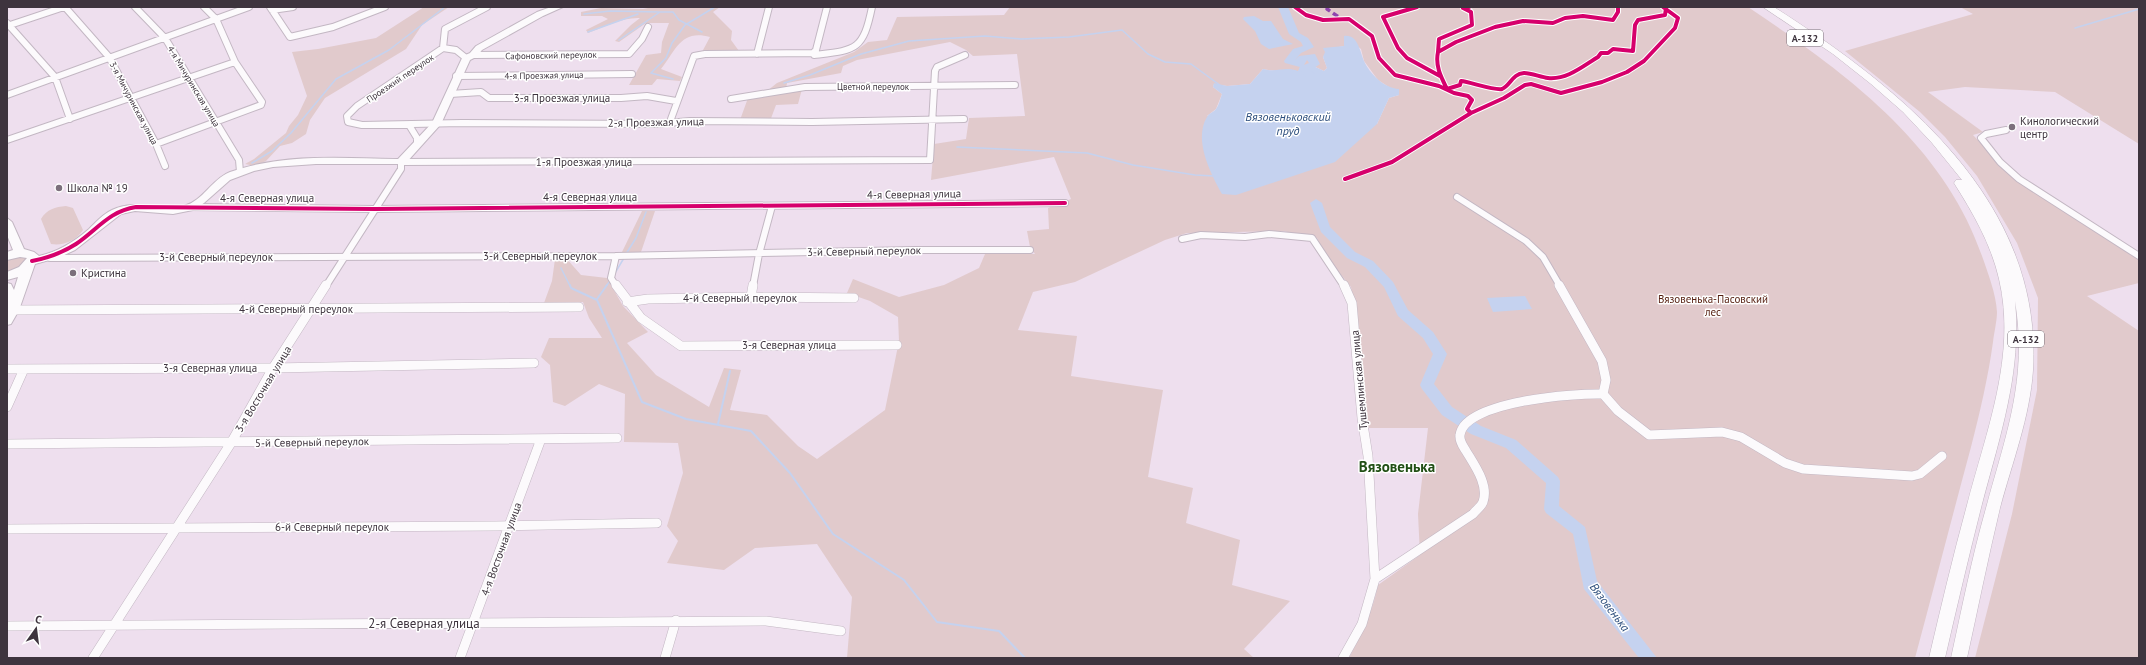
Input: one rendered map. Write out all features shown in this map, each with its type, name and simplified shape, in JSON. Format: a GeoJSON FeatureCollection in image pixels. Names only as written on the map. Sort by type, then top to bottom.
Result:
{"type":"FeatureCollection","features":[{"type":"Feature","properties":{"kind":"main road","name":"А-132"},"geometry":{"type":"LineString","coordinates":[[1759,7],[1851,71],[1882,95],[1917,129],[1946,162],[1969,197],[1994,247],[2005,278],[2011,320],[2009,366],[2005,391],[1969,527],[1937,658]]}},
{"type":"Feature","properties":{"kind":"main road","name":"А-132"},"geometry":{"type":"LineString","coordinates":[[1768,7],[1874,81],[1914,116],[1937,140],[1956,163],[1980,197],[2004,243],[2018,281],[2026,340],[2026,371],[2014,431],[1986,535],[1959,658]]}},
{"type":"Feature","properties":{"kind":"street"},"geometry":{"type":"LineString","coordinates":[[65,7],[8,25],[55,77],[70,119]]}},
{"type":"Feature","properties":{"kind":"street","name":"3-я Мичуринская улица"},"geometry":{"type":"LineString","coordinates":[[65,7],[109,57],[156,144],[165,166]]}},
{"type":"Feature","properties":{"kind":"street","name":"4-я Мичуринская улица"},"geometry":{"type":"LineString","coordinates":[[135,7],[165,38],[239,160],[240,172]]}},
{"type":"Feature","properties":{"kind":"street"},"geometry":{"type":"LineString","coordinates":[[156,144],[216,123],[261,105],[262,102],[235,62],[216,19],[204,7]]}},
{"type":"Feature","properties":{"kind":"street"},"geometry":{"type":"LineString","coordinates":[[7,95],[249,7]]}},
{"type":"Feature","properties":{"kind":"street"},"geometry":{"type":"LineString","coordinates":[[293,7],[271,9],[290,37],[333,27],[385,7]]}},
{"type":"Feature","properties":{"kind":"street","name":"Проезжий переулок"},"geometry":{"type":"LineString","coordinates":[[348,122],[347,116],[358,106],[444,48],[445,29],[487,7]]}},
{"type":"Feature","properties":{"kind":"street","name":"3-я Восточная улица"},"geometry":{"type":"LineString","coordinates":[[93,658],[231,443],[273,368],[401,169],[401,162],[436,124],[450,94],[456,76],[469,57],[479,48],[540,14],[559,7]]}},
{"type":"Feature","properties":{"kind":"street"},"geometry":{"type":"LineString","coordinates":[[757,54],[769,7]]}},
{"type":"Feature","properties":{"kind":"street"},"geometry":{"type":"LineString","coordinates":[[813,53],[816,50],[827,7]]}},
{"type":"Feature","properties":{"kind":"street"},"geometry":{"type":"LineString","coordinates":[[673,122],[670,119],[694,56],[705,54],[813,53],[814,55],[849,51],[857,46],[866,36],[872,7]]}},
{"type":"Feature","properties":{"kind":"street","name":"Сафоновский переулок"},"geometry":{"type":"LineString","coordinates":[[469,57],[628,54],[642,38],[648,27]]}},
{"type":"Feature","properties":{"kind":"street"},"geometry":{"type":"LineString","coordinates":[[444,48],[451,48],[462,52],[469,57]]}},
{"type":"Feature","properties":{"kind":"street"},"geometry":{"type":"LineString","coordinates":[[931,120],[937,67],[965,55]]}},
{"type":"Feature","properties":{"kind":"street"},"geometry":{"type":"LineString","coordinates":[[7,140],[235,62]]}},
{"type":"Feature","properties":{"kind":"street","name":"4-я Проезжая улица"},"geometry":{"type":"LineString","coordinates":[[456,76],[632,74]]}},
{"type":"Feature","properties":{"kind":"street","name":"Цветной переулок"},"geometry":{"type":"LineString","coordinates":[[731,99],[805,87],[1015,85]]}},
{"type":"Feature","properties":{"kind":"street","name":"3-я Проезжая улица"},"geometry":{"type":"LineString","coordinates":[[450,94],[481,92],[489,98],[647,96],[676,101]]}},
{"type":"Feature","properties":{"kind":"street","name":"2-я Проезжая улица"},"geometry":{"type":"LineString","coordinates":[[348,122],[362,125],[656,124],[690,121],[812,122],[964,119]]}},
{"type":"Feature","properties":{"kind":"street","name":"1-я Проезжая улица"},"geometry":{"type":"LineString","coordinates":[[191,207],[223,180],[240,172],[279,162],[930,160],[931,120]]}},
{"type":"Feature","properties":{"kind":"street"},"geometry":{"type":"LineString","coordinates":[[409,125],[417,138],[417,144]]}},
{"type":"Feature","properties":{"kind":"street"},"geometry":{"type":"LineString","coordinates":[[2006,130],[1986,134],[1981,138],[2005,167],[2019,179],[2139,256]]}},
{"type":"Feature","properties":{"kind":"street"},"geometry":{"type":"LineString","coordinates":[[1456,197],[1509,228],[1543,257],[1602,361],[1606,380],[1603,394]]}},
{"type":"Feature","properties":{"kind":"street","name":"4-я Северная улица"},"geometry":{"type":"LineString","coordinates":[[50,258],[82,241],[116,212],[140,207],[176,209],[191,207],[375,208],[1065,203]]}},
{"type":"Feature","properties":{"kind":"street"},"geometry":{"type":"LineString","coordinates":[[751,297],[759,254],[772,206]]}},
{"type":"Feature","properties":{"kind":"street"},"geometry":{"type":"LineString","coordinates":[[7,222],[20,253]]}},
{"type":"Feature","properties":{"kind":"street"},"geometry":{"type":"LineString","coordinates":[[7,251],[10,244],[11,234]]}},
{"type":"Feature","properties":{"kind":"street","name":"Тушемлинская улица"},"geometry":{"type":"LineString","coordinates":[[1182,238],[1201,235],[1245,237],[1269,234],[1312,238],[1318,250],[1347,288],[1352,302],[1362,418],[1368,456],[1375,579],[1362,624],[1343,658]]}},
{"type":"Feature","properties":{"kind":"street","name":"3-й Северный переулок"},"geometry":{"type":"LineString","coordinates":[[50,258],[616,256],[915,250],[1030,250]]}},
{"type":"Feature","properties":{"kind":"street"},"geometry":{"type":"LineString","coordinates":[[7,256],[20,253],[28,253],[33,256],[23,276],[13,310],[7,321]]}},
{"type":"Feature","properties":{"kind":"street"},"geometry":{"type":"LineString","coordinates":[[616,256],[611,278],[627,302]]}},
{"type":"Feature","properties":{"kind":"street"},"geometry":{"type":"LineString","coordinates":[[7,276],[18,273],[30,264],[50,258]]}},
{"type":"Feature","properties":{"kind":"street"},"geometry":{"type":"LineString","coordinates":[[7,287],[13,310]]}},
{"type":"Feature","properties":{"kind":"street","name":"4-й Северный переулок"},"geometry":{"type":"LineString","coordinates":[[627,302],[648,299],[751,297],[854,298]]}},
{"type":"Feature","properties":{"kind":"street","name":"3-я Северная улица"},"geometry":{"type":"LineString","coordinates":[[627,302],[640,318],[682,346],[897,345]]}},
{"type":"Feature","properties":{"kind":"street","name":"4-й Северный переулок"},"geometry":{"type":"LineString","coordinates":[[13,310],[579,307]]}},
{"type":"Feature","properties":{"kind":"street","name":"3-я Северная улица"},"geometry":{"type":"LineString","coordinates":[[7,369],[273,368],[534,363]]}},
{"type":"Feature","properties":{"kind":"street"},"geometry":{"type":"LineString","coordinates":[[7,407],[24,369]]}},
{"type":"Feature","properties":{"kind":"street"},"geometry":{"type":"LineString","coordinates":[[1375,579],[1473,514],[1483,502],[1484,489],[1479,474],[1460,440],[1462,427],[1469,419],[1476,415],[1512,404],[1584,392],[1603,394],[1618,411],[1649,435],[1714,432],[1732,434],[1744,438],[1792,468],[1912,476],[1920,474],[1942,456]]}},
{"type":"Feature","properties":{"kind":"street","name":"5-й Северный переулок"},"geometry":{"type":"LineString","coordinates":[[7,444],[231,443],[617,438]]}},
{"type":"Feature","properties":{"kind":"street","name":"4-я Восточная улица"},"geometry":{"type":"LineString","coordinates":[[460,658],[510,527],[541,439]]}},
{"type":"Feature","properties":{"kind":"street","name":"6-й Северный переулок"},"geometry":{"type":"LineString","coordinates":[[7,530],[176,527],[510,527],[658,523]]}},
{"type":"Feature","properties":{"kind":"street"},"geometry":{"type":"LineString","coordinates":[[665,658],[676,620]]}},
{"type":"Feature","properties":{"kind":"street","name":"2-я Северная улица"},"geometry":{"type":"LineString","coordinates":[[7,626],[766,620],[841,631]]}},
{"type":"Feature","properties":{"kind":"green space"},"geometry":{"type":"Polygon","coordinates":[[[424,7],[449,7],[422,25],[406,49],[325,98],[310,120],[306,134],[292,143],[280,146],[266,161],[255,166],[245,164],[254,159],[286,133],[289,126],[298,115],[307,96],[292,52],[318,49],[376,38],[424,7]]]}},
{"type":"Feature","properties":{"kind":"green space"},"geometry":{"type":"Polygon","coordinates":[[[653,7],[720,7],[713,12],[732,31],[731,40],[739,51],[702,52],[710,37],[700,35],[692,36],[680,43],[675,48],[661,69],[682,77],[680,81],[657,79],[652,85],[629,85],[646,55],[661,53],[662,42],[669,23],[646,23],[619,42],[615,41],[640,18],[620,21],[588,33],[586,30],[608,19],[602,16],[581,16],[581,12],[601,8],[643,9],[653,7]]]}},
{"type":"Feature","properties":{"kind":"green space","name":"Вязовенька-Пасовский лес"},"geometry":{"type":"Polygon","coordinates":[[[1010,7],[1748,7],[1784,31],[1854,84],[1886,113],[1916,144],[1942,178],[1965,215],[1982,256],[1995,298],[1997,319],[1984,395],[1915,658],[1349,658],[1370,613],[1378,585],[1420,555],[1418,514],[1428,428],[1367,428],[1357,322],[1351,287],[1325,255],[1317,238],[1283,231],[1187,233],[1165,240],[1075,282],[1033,292],[1018,330],[1077,336],[1071,376],[1163,390],[1148,477],[1193,488],[1186,523],[1240,540],[1232,585],[1290,601],[1244,649],[1254,658],[847,658],[852,597],[817,544],[755,548],[724,570],[667,563],[678,541],[667,526],[683,473],[678,443],[624,442],[625,394],[599,384],[565,406],[553,402],[550,365],[541,357],[549,338],[602,338],[589,318],[583,302],[544,303],[552,281],[555,259],[566,258],[581,275],[607,278],[623,306],[648,332],[627,343],[656,375],[709,407],[724,368],[741,370],[730,410],[767,415],[798,446],[817,459],[885,410],[899,341],[898,317],[870,301],[847,293],[853,279],[899,297],[944,285],[979,268],[985,254],[1035,254],[1030,247],[1027,231],[1049,229],[1048,208],[1071,199],[1054,157],[931,180],[934,144],[966,139],[969,118],[1025,116],[1017,54],[973,56],[966,50],[950,42],[857,60],[843,66],[841,73],[787,83],[786,89],[767,91],[777,83],[854,52],[868,42],[887,40],[897,17],[1004,15],[1010,7]],[[1344,36],[1344,46],[1329,50],[1323,57],[1327,68],[1324,71],[1309,64],[1301,70],[1295,72],[1280,72],[1263,69],[1250,84],[1227,86],[1214,84],[1213,87],[1222,94],[1216,109],[1207,116],[1377,124],[1389,98],[1399,95],[1399,89],[1392,89],[1378,80],[1364,61],[1361,49],[1344,36]]]}},
{"type":"Feature","properties":{"kind":"green space"},"geometry":{"type":"Polygon","coordinates":[[[1960,7],[2139,7],[2139,144],[2055,92],[1965,87],[1928,92],[1983,132],[1973,135],[2016,180],[2139,260],[2139,283],[2087,296],[2139,331],[2139,658],[1975,658],[2012,514],[2037,390],[2038,298],[2017,243],[1977,176],[1945,137],[1920,112],[1845,51],[1973,14],[1960,7]]]}},
{"type":"Feature","properties":{"kind":"green space"},"geometry":{"type":"Polygon","coordinates":[[[802,89],[798,104],[776,105],[770,121],[740,120],[748,98],[802,89]]]}},
{"type":"Feature","properties":{"kind":"green space"},"geometry":{"type":"Polygon","coordinates":[[[66,206],[73,208],[83,230],[77,237],[69,242],[51,244],[41,219],[52,209],[66,206]]]}},
{"type":"Feature","properties":{"kind":"green space"},"geometry":{"type":"Polygon","coordinates":[[[642,211],[655,211],[641,252],[622,252],[642,211]]]}},
{"type":"Feature","properties":{"kind":"green space"},"geometry":{"type":"Polygon","coordinates":[[[15,256],[26,257],[27,260],[25,264],[7,272],[7,259],[15,256]]]}},
{"type":"Feature","properties":{"kind":"water"},"geometry":{"type":"Polygon","coordinates":[[[1254,16],[1263,21],[1271,21],[1283,39],[1293,44],[1269,49],[1261,44],[1255,31],[1243,19],[1244,17],[1254,16]]]}},
{"type":"Feature","properties":{"kind":"water","name":"Вязовеньковский пруд"},"geometry":{"type":"Polygon","coordinates":[[[1344,36],[1349,36],[1358,44],[1364,61],[1378,80],[1388,86],[1399,89],[1399,95],[1389,98],[1377,124],[1335,162],[1236,195],[1222,194],[1205,157],[1202,136],[1203,126],[1207,117],[1219,104],[1222,94],[1213,87],[1214,83],[1227,86],[1250,84],[1263,69],[1289,69],[1298,71],[1300,67],[1309,64],[1324,71],[1327,68],[1323,57],[1325,52],[1323,48],[1344,46],[1344,36]]]}},
{"type":"Feature","properties":{"kind":"water"},"geometry":{"type":"Polygon","coordinates":[[[1525,296],[1532,309],[1493,312],[1487,298],[1525,296]]]}},
{"type":"Feature","properties":{"kind":"waterway"},"geometry":{"type":"LineString","coordinates":[[252,163],[272,151],[291,133],[336,79],[389,50],[445,7]]}},
{"type":"Feature","properties":{"kind":"waterway"},"geometry":{"type":"LineString","coordinates":[[687,24],[715,7]]}},
{"type":"Feature","properties":{"kind":"waterway","name":"Вязовенька"},"geometry":{"type":"LineString","coordinates":[[1283,7],[1290,20],[1294,34],[1305,40],[1309,47],[1297,51],[1289,61],[1300,64],[1303,58],[1311,56],[1315,64],[1304,69],[1310,75]]}},
{"type":"Feature","properties":{"kind":"waterway"},"geometry":{"type":"LineString","coordinates":[[2075,28],[2139,9]]}},
{"type":"Feature","properties":{"kind":"waterway"},"geometry":{"type":"LineString","coordinates":[[584,14],[610,11],[659,12]]}},
{"type":"Feature","properties":{"kind":"waterway"},"geometry":{"type":"LineString","coordinates":[[619,40],[660,12],[673,12],[679,20],[687,24]]}},
{"type":"Feature","properties":{"kind":"waterway"},"geometry":{"type":"LineString","coordinates":[[588,32],[638,14]]}},
{"type":"Feature","properties":{"kind":"waterway"},"geometry":{"type":"LineString","coordinates":[[673,79],[651,73],[666,58],[672,43],[687,24]]}},
{"type":"Feature","properties":{"kind":"waterway"},"geometry":{"type":"LineString","coordinates":[[687,24],[702,32]]}},
{"type":"Feature","properties":{"kind":"waterway"},"geometry":{"type":"LineString","coordinates":[[784,83],[810,75],[861,54],[909,41],[985,36],[1021,39],[1069,37],[1122,30],[1148,54],[1165,62],[1191,64],[1221,86]]}},
{"type":"Feature","properties":{"kind":"waterway"},"geometry":{"type":"LineString","coordinates":[[957,147],[1087,153],[1133,165],[1195,175],[1214,176]]}},
{"type":"Feature","properties":{"kind":"waterway","name":"Вязовенька"},"geometry":{"type":"LineString","coordinates":[[1316,203],[1325,229],[1351,255],[1369,264],[1389,285],[1403,313],[1428,335],[1440,354],[1427,385],[1447,411],[1476,430],[1511,444],[1553,481],[1551,509],[1580,531],[1590,584],[1649,658]]}},
{"type":"Feature","properties":{"kind":"waterway"},"geometry":{"type":"LineString","coordinates":[[626,254],[636,238],[646,212]]}},
{"type":"Feature","properties":{"kind":"waterway"},"geometry":{"type":"LineString","coordinates":[[615,273],[624,258]]}},
{"type":"Feature","properties":{"kind":"waterway"},"geometry":{"type":"LineString","coordinates":[[561,268],[570,286]]}},
{"type":"Feature","properties":{"kind":"waterway"},"geometry":{"type":"LineString","coordinates":[[606,286],[611,280]]}},
{"type":"Feature","properties":{"kind":"waterway"},"geometry":{"type":"LineString","coordinates":[[570,285],[571,288],[597,300],[642,402],[686,419],[751,431],[790,473],[833,534],[904,580],[937,622],[999,631],[1025,658]]}},
{"type":"Feature","properties":{"kind":"waterway"},"geometry":{"type":"LineString","coordinates":[[597,299],[607,285]]}},
{"type":"Feature","properties":{"kind":"waterway"},"geometry":{"type":"LineString","coordinates":[[718,424],[730,371]]}},
{"type":"Feature","properties":{"kind":"marked path"},"geometry":{"type":"LineString","coordinates":[[1328,7],[1327,9],[1340,18]]}},
{"type":"Feature","properties":{"kind":"cycle path"},"geometry":{"type":"LineString","coordinates":[[1295,7],[1306,15],[1323,20],[1349,19],[1372,36],[1379,58],[1395,75],[1439,86],[1454,93],[1468,96],[1472,100],[1467,109],[1471,113],[1504,98],[1525,85],[1531,84],[1561,93],[1602,82],[1627,72],[1644,61],[1675,28],[1678,18],[1663,7]]}},
{"type":"Feature","properties":{"kind":"cycle path"},"geometry":{"type":"LineString","coordinates":[[1417,7],[1383,17],[1398,48],[1407,58],[1440,76]]}},
{"type":"Feature","properties":{"kind":"cycle path"},"geometry":{"type":"LineString","coordinates":[[1438,52],[1439,39],[1472,25],[1471,12],[1463,8],[1469,7]]}},
{"type":"Feature","properties":{"kind":"cycle path"},"geometry":{"type":"LineString","coordinates":[[1618,7],[1618,12],[1613,20],[1583,16],[1565,18],[1553,23],[1523,21],[1495,27],[1456,42],[1438,52],[1437,62],[1439,71],[1447,89],[1460,85],[1461,81],[1480,84],[1495,90],[1504,88],[1514,76],[1524,73],[1550,78],[1571,74],[1598,57],[1601,53],[1608,53],[1613,49],[1633,51],[1635,25],[1638,20],[1665,15],[1666,8]]}},
{"type":"Feature","properties":{"kind":"cycle path"},"geometry":{"type":"LineString","coordinates":[[1345,179],[1392,162],[1471,113]]}},
{"type":"Feature","properties":{"kind":"cycle path"},"geometry":{"type":"LineString","coordinates":[[32,261],[55,255],[69,248],[83,239],[114,213],[127,208],[136,207],[173,209],[191,207],[375,209],[1065,203]]}},
{"type":"Feature","properties":{"kind":"place","name":"Кинологический центр"},"geometry":{"type":"Point","coordinates":[2012,127]}},
{"type":"Feature","properties":{"kind":"place","name":"Школа № 19"},"geometry":{"type":"Point","coordinates":[59,188]}},
{"type":"Feature","properties":{"kind":"place","name":"Кристина"},"geometry":{"type":"Point","coordinates":[73,273]}},
{"type":"Feature","properties":{"kind":"district","name":"Вязовенька"},"geometry":{"type":"Point","coordinates":[1397,466]}}]}
